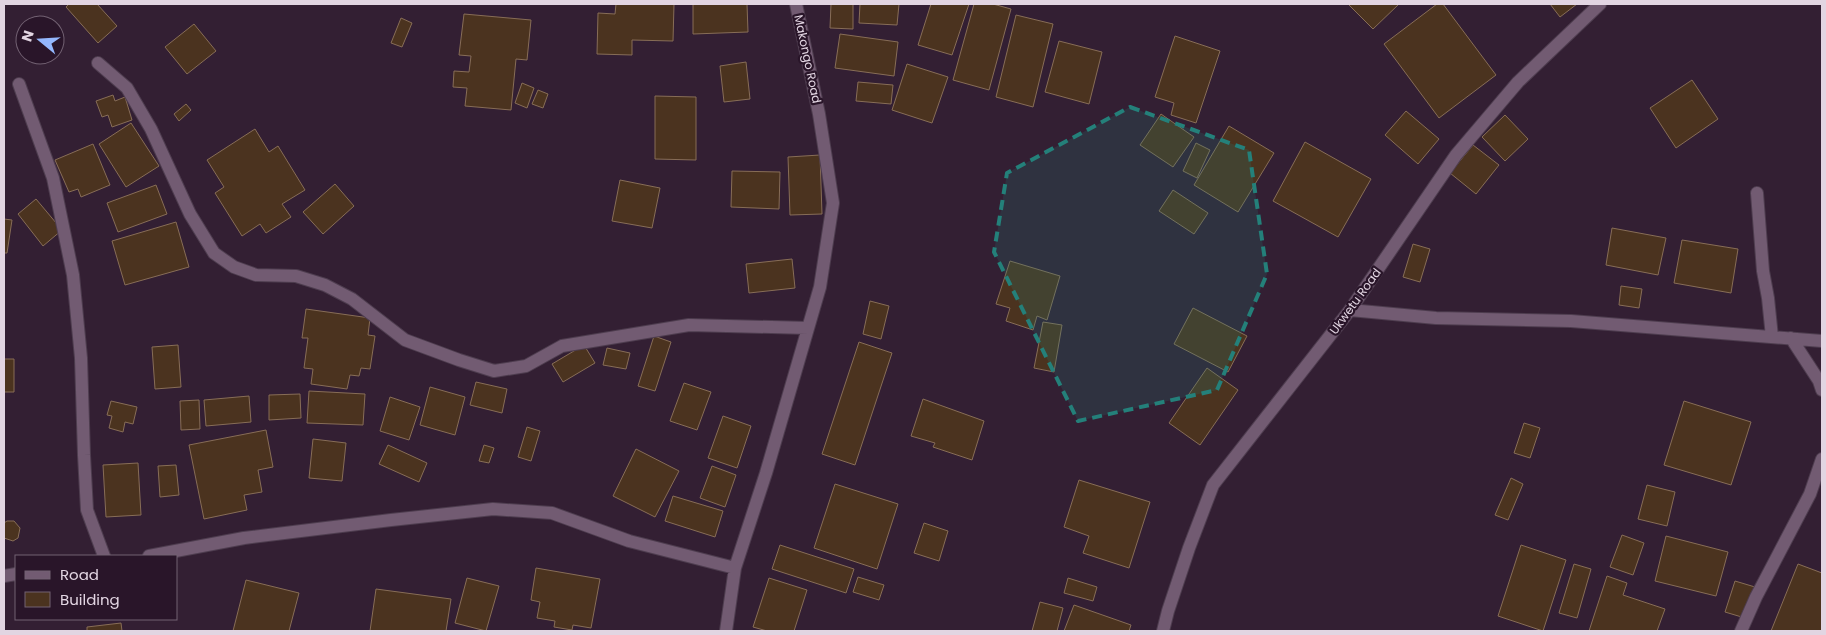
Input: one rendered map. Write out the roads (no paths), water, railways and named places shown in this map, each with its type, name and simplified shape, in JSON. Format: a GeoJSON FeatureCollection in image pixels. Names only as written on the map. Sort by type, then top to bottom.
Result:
{"type":"FeatureCollection","features":[{"type":"Feature","properties":{"kind":"street","name":"Makongo Road"},"geometry":{"type":"LineString","coordinates":[[726,631],[735,568],[766,473],[820,287],[833,203],[819,114],[796,4]]}},
{"type":"Feature","properties":{"kind":"street","name":"Ukwetu Road"},"geometry":{"type":"LineString","coordinates":[[1163,631],[1189,548],[1213,485],[1350,310],[1456,155],[1518,82],[1600,4]]}},
{"type":"Feature","properties":{"kind":"street"},"geometry":{"type":"LineString","coordinates":[[98,63],[127,88],[151,129],[190,214],[214,253],[234,267],[256,275],[296,276],[325,285],[352,299],[405,340],[494,371],[526,366],[562,346],[689,326],[808,328]]}},
{"type":"Feature","properties":{"kind":"street"},"geometry":{"type":"LineString","coordinates":[[19,84],[53,178],[73,275],[81,358],[87,510],[104,555]]}},
{"type":"Feature","properties":{"kind":"street"},"geometry":{"type":"LineString","coordinates":[[1757,193],[1763,271],[1772,337]]}},
{"type":"Feature","properties":{"kind":"street"},"geometry":{"type":"LineString","coordinates":[[1350,310],[1436,318],[1571,320],[1822,341]]}},
{"type":"Feature","properties":{"kind":"street"},"geometry":{"type":"LineString","coordinates":[[1791,338],[1819,381],[1822,390]]}},
{"type":"Feature","properties":{"kind":"street"},"geometry":{"type":"LineString","coordinates":[[1741,631],[1756,597],[1810,494],[1822,459]]}},
{"type":"Feature","properties":{"kind":"street"},"geometry":{"type":"LineString","coordinates":[[154,555],[244,538],[493,509],[552,512],[629,541],[735,568]]}}]}
